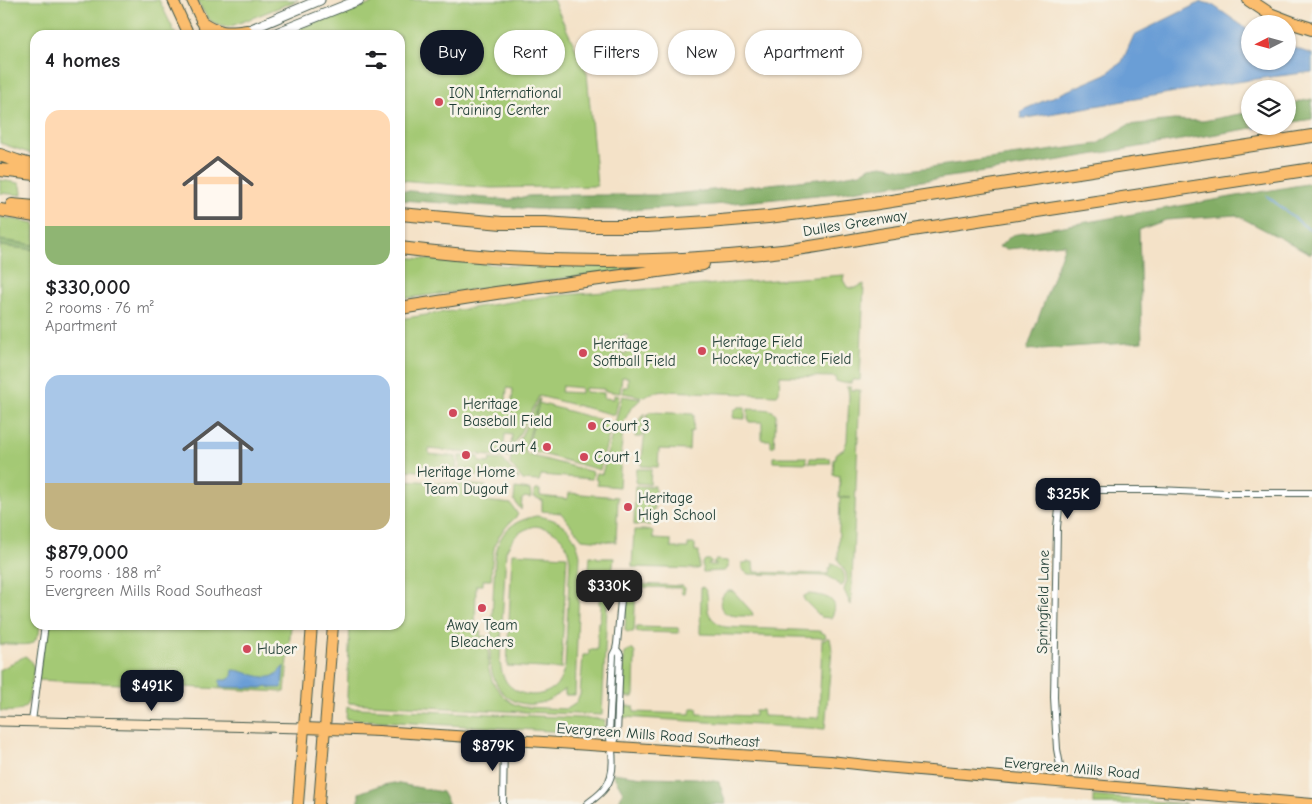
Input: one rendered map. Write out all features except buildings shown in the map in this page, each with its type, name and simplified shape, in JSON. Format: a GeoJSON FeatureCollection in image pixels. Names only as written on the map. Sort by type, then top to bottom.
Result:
{"type":"FeatureCollection","features":[{"type":"Feature","properties":{"kind":"highway"},"geometry":{"type":"LineString","coordinates":[[1249,0],[1270,14],[1312,29]]}},
{"type":"Feature","properties":{"kind":"highway","name":"Dulles Greenway"},"geometry":{"type":"LineString","coordinates":[[405,214],[502,223],[589,226],[647,226],[768,217],[872,204],[1312,136]]}},
{"type":"Feature","properties":{"kind":"highway"},"geometry":{"type":"LineString","coordinates":[[0,155],[30,165]]}},
{"type":"Feature","properties":{"kind":"highway","name":"Dulles Greenway"},"geometry":{"type":"LineString","coordinates":[[405,249],[499,257],[594,260],[680,258],[764,252],[818,246],[1312,168]]}},
{"type":"Feature","properties":{"kind":"highway"},"geometry":{"type":"LineString","coordinates":[[0,170],[30,173]]}},
{"type":"Feature","properties":{"kind":"highway"},"geometry":{"type":"LineString","coordinates":[[0,204],[30,207]]}},
{"type":"Feature","properties":{"kind":"highway"},"geometry":{"type":"LineString","coordinates":[[0,210],[30,215]]}},
{"type":"Feature","properties":{"kind":"highway"},"geometry":{"type":"LineString","coordinates":[[405,307],[673,269],[764,252]]}},
{"type":"Feature","properties":{"kind":"main road"},"geometry":{"type":"LineString","coordinates":[[173,0],[187,30]]}},
{"type":"Feature","properties":{"kind":"main road"},"geometry":{"type":"LineString","coordinates":[[192,0],[206,30]]}},
{"type":"Feature","properties":{"kind":"main road"},"geometry":{"type":"LineString","coordinates":[[202,21],[216,30]]}},
{"type":"Feature","properties":{"kind":"main road"},"geometry":{"type":"LineString","coordinates":[[298,804],[312,630]]}},
{"type":"Feature","properties":{"kind":"main road"},"geometry":{"type":"LineString","coordinates":[[319,804],[333,630]]}},
{"type":"Feature","properties":{"kind":"main road"},"geometry":{"type":"LineString","coordinates":[[0,721],[304,728]]}},
{"type":"Feature","properties":{"kind":"main road","name":"Evergreen Mills Road Southeast"},"geometry":{"type":"LineString","coordinates":[[304,728],[379,731],[830,761]]}},
{"type":"Feature","properties":{"kind":"main road","name":"Evergreen Mills Road"},"geometry":{"type":"LineString","coordinates":[[830,761],[1312,804]]}},
{"type":"Feature","properties":{"kind":"street"},"geometry":{"type":"LineString","coordinates":[[247,30],[320,0]]}},
{"type":"Feature","properties":{"kind":"street"},"geometry":{"type":"LineString","coordinates":[[284,30],[359,0]]}},
{"type":"Feature","properties":{"kind":"street","name":"Springfield Lane"},"geometry":{"type":"LineString","coordinates":[[1063,782],[1057,749],[1054,697],[1057,527],[1060,499],[1064,493],[1070,490],[1091,489],[1225,493],[1312,492]]}},
{"type":"Feature","properties":{"kind":"street"},"geometry":{"type":"LineString","coordinates":[[587,804],[600,794],[609,782],[612,773],[612,747],[617,735],[619,692],[620,654],[616,649],[623,578]]}},
{"type":"Feature","properties":{"kind":"street"},"geometry":{"type":"LineString","coordinates":[[32,721],[44,630]]}},
{"type":"Feature","properties":{"kind":"street"},"geometry":{"type":"LineString","coordinates":[[503,804],[504,740]]}},
{"type":"Feature","properties":{"kind":"green space"},"geometry":{"type":"Polygon","coordinates":[[[0,0],[159,0],[174,30],[30,30],[30,153],[0,143],[0,0]]]}},
{"type":"Feature","properties":{"kind":"green space"},"geometry":{"type":"Polygon","coordinates":[[[197,0],[298,0],[229,27],[217,25],[209,19],[197,0]]]}},
{"type":"Feature","properties":{"kind":"green space"},"geometry":{"type":"Polygon","coordinates":[[[381,0],[553,0],[575,47],[575,75],[587,75],[597,186],[491,188],[405,180],[405,30],[295,30],[311,23],[341,15],[381,0]]]}},
{"type":"Feature","properties":{"kind":"green space"},"geometry":{"type":"Polygon","coordinates":[[[1312,99],[1312,119],[1296,122],[1296,102],[1312,99]]]}},
{"type":"Feature","properties":{"kind":"green space"},"geometry":{"type":"Polygon","coordinates":[[[1241,114],[1241,130],[1012,168],[838,193],[713,205],[627,210],[535,209],[405,200],[405,190],[508,200],[528,196],[664,195],[837,177],[860,173],[870,167],[882,165],[910,170],[1097,144],[1128,125],[1174,120],[1203,121],[1241,114]]]}},
{"type":"Feature","properties":{"kind":"green space"},"geometry":{"type":"Polygon","coordinates":[[[0,180],[19,183],[21,195],[0,193],[0,180]]]}},
{"type":"Feature","properties":{"kind":"green space"},"geometry":{"type":"Polygon","coordinates":[[[1312,183],[1311,254],[1236,215],[1166,220],[1139,230],[1142,342],[1027,350],[1065,244],[1007,249],[999,247],[1012,235],[1312,183]]]}},
{"type":"Feature","properties":{"kind":"green space"},"geometry":{"type":"Polygon","coordinates":[[[0,217],[30,222],[30,630],[39,630],[33,643],[25,645],[0,645],[0,217]]]}},
{"type":"Feature","properties":{"kind":"green space"},"geometry":{"type":"Polygon","coordinates":[[[0,240],[30,244],[30,249],[0,246],[0,240]]]}},
{"type":"Feature","properties":{"kind":"green space"},"geometry":{"type":"Polygon","coordinates":[[[405,257],[513,266],[651,267],[405,298],[405,257]]]}},
{"type":"Feature","properties":{"kind":"green space"},"geometry":{"type":"Polygon","coordinates":[[[844,275],[843,280],[847,287],[854,288],[864,284],[860,380],[843,383],[836,381],[835,377],[780,376],[779,392],[777,395],[665,391],[652,393],[644,397],[623,393],[623,387],[628,387],[628,377],[622,377],[620,393],[604,391],[604,389],[585,388],[585,392],[604,393],[604,398],[614,399],[614,395],[619,396],[615,415],[539,396],[507,458],[507,445],[511,445],[512,435],[505,434],[503,457],[429,449],[429,454],[456,457],[457,474],[405,470],[405,318],[549,296],[844,275]],[[623,335],[622,354],[627,353],[628,336],[623,335]],[[562,386],[561,392],[581,393],[581,388],[562,386]],[[507,388],[505,410],[511,411],[513,389],[507,388]]]}},
{"type":"Feature","properties":{"kind":"green space"},"geometry":{"type":"Polygon","coordinates":[[[846,387],[851,387],[851,390],[860,390],[851,605],[844,590],[847,580],[846,573],[838,560],[840,498],[851,498],[839,497],[840,476],[833,474],[836,454],[844,449],[847,441],[849,396],[846,387]]]}},
{"type":"Feature","properties":{"kind":"green space"},"geometry":{"type":"Polygon","coordinates":[[[622,396],[641,399],[631,408],[623,423],[619,487],[597,485],[597,480],[595,479],[597,473],[602,474],[622,396]]]}},
{"type":"Feature","properties":{"kind":"green space"},"geometry":{"type":"Polygon","coordinates":[[[539,399],[525,454],[593,472],[592,479],[541,475],[539,481],[523,480],[510,464],[511,457],[539,399]]]}},
{"type":"Feature","properties":{"kind":"green space"},"geometry":{"type":"Polygon","coordinates":[[[539,403],[612,423],[600,470],[527,450],[539,403]]]}},
{"type":"Feature","properties":{"kind":"green space"},"geometry":{"type":"Polygon","coordinates":[[[739,407],[745,407],[745,419],[733,418],[734,410],[739,407]]]}},
{"type":"Feature","properties":{"kind":"green space"},"geometry":{"type":"Polygon","coordinates":[[[748,409],[767,410],[776,414],[773,447],[771,447],[771,440],[762,440],[762,422],[749,422],[748,409]]]}},
{"type":"Feature","properties":{"kind":"green space"},"geometry":{"type":"Polygon","coordinates":[[[650,412],[694,415],[693,431],[690,432],[689,450],[659,449],[658,467],[641,466],[647,415],[650,412]]]}},
{"type":"Feature","properties":{"kind":"green space"},"geometry":{"type":"Polygon","coordinates":[[[644,413],[642,437],[635,437],[636,425],[644,413]]]}},
{"type":"Feature","properties":{"kind":"green space"},"geometry":{"type":"Polygon","coordinates":[[[459,456],[479,457],[479,462],[489,463],[490,459],[503,460],[519,479],[462,474],[459,456]]]}},
{"type":"Feature","properties":{"kind":"green space"},"geometry":{"type":"Polygon","coordinates":[[[773,457],[806,457],[807,463],[773,462],[773,457]]]}},
{"type":"Feature","properties":{"kind":"green space"},"geometry":{"type":"Polygon","coordinates":[[[810,458],[830,458],[831,463],[809,463],[810,458]]]}},
{"type":"Feature","properties":{"kind":"green space"},"geometry":{"type":"Polygon","coordinates":[[[637,469],[651,469],[650,484],[635,482],[637,469]]]}},
{"type":"Feature","properties":{"kind":"green space"},"geometry":{"type":"Polygon","coordinates":[[[405,480],[486,486],[485,501],[511,504],[518,515],[503,530],[496,544],[492,559],[491,580],[483,580],[483,585],[476,585],[475,626],[473,626],[473,630],[481,631],[480,636],[489,637],[488,667],[493,683],[504,697],[522,707],[567,709],[575,704],[580,695],[583,655],[589,655],[589,650],[597,650],[598,622],[600,622],[600,576],[593,576],[593,571],[589,570],[590,556],[614,558],[607,608],[602,715],[349,703],[347,697],[350,630],[405,630],[405,480]]]}},
{"type":"Feature","properties":{"kind":"green space"},"geometry":{"type":"Polygon","coordinates":[[[635,486],[655,486],[651,525],[634,525],[635,486]]]}},
{"type":"Feature","properties":{"kind":"green space"},"geometry":{"type":"Polygon","coordinates":[[[515,488],[530,490],[530,498],[525,497],[522,499],[521,510],[514,500],[515,488]]]}},
{"type":"Feature","properties":{"kind":"green space"},"geometry":{"type":"Polygon","coordinates":[[[540,490],[540,496],[567,499],[569,493],[618,497],[616,542],[582,539],[561,513],[542,511],[542,500],[534,497],[534,491],[540,490]]]}},
{"type":"Feature","properties":{"kind":"green space"},"geometry":{"type":"Polygon","coordinates":[[[536,516],[545,518],[566,527],[574,539],[580,555],[575,695],[565,695],[565,689],[553,698],[540,703],[528,704],[517,702],[498,687],[490,660],[495,558],[499,541],[513,525],[536,516]],[[535,526],[520,532],[506,551],[500,664],[504,678],[510,686],[524,694],[532,695],[547,692],[553,688],[559,682],[565,667],[570,560],[563,540],[555,532],[535,526]]]}},
{"type":"Feature","properties":{"kind":"green space"},"geometry":{"type":"Polygon","coordinates":[[[634,530],[651,530],[653,532],[653,539],[671,540],[671,548],[688,548],[688,544],[695,544],[695,551],[699,551],[699,568],[633,567],[634,530]]]}},
{"type":"Feature","properties":{"kind":"green space"},"geometry":{"type":"Polygon","coordinates":[[[512,553],[567,556],[561,669],[507,666],[512,553]]]}},
{"type":"Feature","properties":{"kind":"green space"},"geometry":{"type":"Polygon","coordinates":[[[705,560],[711,561],[711,563],[708,563],[709,565],[716,565],[713,563],[715,560],[727,561],[728,568],[724,571],[703,572],[702,563],[705,560]]]}},
{"type":"Feature","properties":{"kind":"green space"},"geometry":{"type":"Polygon","coordinates":[[[753,562],[754,572],[828,574],[832,563],[843,572],[844,581],[841,586],[828,576],[748,574],[742,569],[742,563],[753,562]]]}},
{"type":"Feature","properties":{"kind":"green space"},"geometry":{"type":"Polygon","coordinates":[[[637,584],[683,586],[685,588],[684,594],[682,594],[681,588],[636,587],[634,631],[627,632],[625,630],[627,593],[632,586],[637,584]]]}},
{"type":"Feature","properties":{"kind":"green space"},"geometry":{"type":"Polygon","coordinates":[[[703,587],[707,596],[708,612],[716,622],[725,627],[819,631],[825,634],[826,637],[701,634],[701,588],[703,587]]]}},
{"type":"Feature","properties":{"kind":"green space"},"geometry":{"type":"Polygon","coordinates":[[[727,591],[734,592],[753,615],[737,616],[724,612],[720,603],[727,591]]]}},
{"type":"Feature","properties":{"kind":"green space"},"geometry":{"type":"Polygon","coordinates":[[[808,594],[819,595],[833,602],[834,611],[831,618],[821,617],[804,600],[804,596],[808,594]]]}},
{"type":"Feature","properties":{"kind":"green space"},"geometry":{"type":"Polygon","coordinates":[[[636,627],[678,628],[679,633],[637,632],[636,627]]]}},
{"type":"Feature","properties":{"kind":"green space"},"geometry":{"type":"Polygon","coordinates":[[[44,630],[291,630],[285,692],[38,680],[44,630]]]}},
{"type":"Feature","properties":{"kind":"green space"},"geometry":{"type":"Polygon","coordinates":[[[830,638],[832,649],[825,729],[621,716],[623,707],[633,706],[634,712],[690,714],[691,708],[697,708],[698,714],[755,716],[755,710],[762,710],[763,716],[819,718],[822,640],[830,638]]]}},
{"type":"Feature","properties":{"kind":"green space"},"geometry":{"type":"Polygon","coordinates":[[[629,650],[633,650],[635,653],[633,697],[626,697],[623,692],[624,656],[629,650]]]}},
{"type":"Feature","properties":{"kind":"green space"},"geometry":{"type":"Polygon","coordinates":[[[25,656],[31,662],[34,670],[28,702],[26,706],[19,710],[0,711],[0,670],[25,656]]]}},
{"type":"Feature","properties":{"kind":"green space"},"geometry":{"type":"Polygon","coordinates":[[[348,706],[352,709],[605,720],[602,734],[346,719],[348,706]]]}},
{"type":"Feature","properties":{"kind":"green space"},"geometry":{"type":"Polygon","coordinates":[[[612,773],[643,777],[696,778],[719,782],[726,804],[618,804],[623,792],[612,773]]]}},
{"type":"Feature","properties":{"kind":"green space"},"geometry":{"type":"Polygon","coordinates":[[[394,783],[442,792],[449,804],[359,804],[359,793],[378,786],[394,783]]]}},
{"type":"Feature","properties":{"kind":"green space"},"geometry":{"type":"Polygon","coordinates":[[[1093,796],[1187,804],[1093,804],[1093,796]]]}},
{"type":"Feature","properties":{"kind":"water"},"geometry":{"type":"Polygon","coordinates":[[[1201,2],[1211,4],[1241,25],[1241,70],[1296,70],[1296,49],[1312,54],[1312,72],[1241,80],[1021,118],[1020,112],[1025,109],[1106,74],[1122,62],[1134,35],[1201,2]]]}},
{"type":"Feature","properties":{"kind":"water"},"geometry":{"type":"Polygon","coordinates":[[[284,666],[282,688],[267,686],[262,688],[220,687],[220,680],[227,680],[232,677],[233,670],[271,677],[284,666]]]}},
{"type":"Feature","properties":{"kind":"waterway"},"geometry":{"type":"LineString","coordinates":[[1267,196],[1312,232]]}},
{"type":"Feature","properties":{"kind":"place","name":"ION International Training Center"},"geometry":{"type":"Point","coordinates":[439,102]}},
{"type":"Feature","properties":{"kind":"place","name":"Heritage Field Hockey Practice Field"},"geometry":{"type":"Point","coordinates":[702,351]}},
{"type":"Feature","properties":{"kind":"place","name":"Heritage Softball Field"},"geometry":{"type":"Point","coordinates":[583,353]}},
{"type":"Feature","properties":{"kind":"place","name":"Heritage Baseball Field"},"geometry":{"type":"Point","coordinates":[453,413]}},
{"type":"Feature","properties":{"kind":"place","name":"Court 3"},"geometry":{"type":"Point","coordinates":[592,426]}},
{"type":"Feature","properties":{"kind":"place","name":"Court 4"},"geometry":{"type":"Point","coordinates":[547,447]}},
{"type":"Feature","properties":{"kind":"place","name":"Heritage Home Team Dugout"},"geometry":{"type":"Point","coordinates":[466,455]}},
{"type":"Feature","properties":{"kind":"place","name":"Court 1"},"geometry":{"type":"Point","coordinates":[584,457]}},
{"type":"Feature","properties":{"kind":"place","name":"Heritage High School"},"geometry":{"type":"Point","coordinates":[628,507]}},
{"type":"Feature","properties":{"kind":"place","name":"Away Team Bleachers"},"geometry":{"type":"Point","coordinates":[482,608]}},
{"type":"Feature","properties":{"kind":"place","name":"Huber"},"geometry":{"type":"Point","coordinates":[247,649]}}]}
